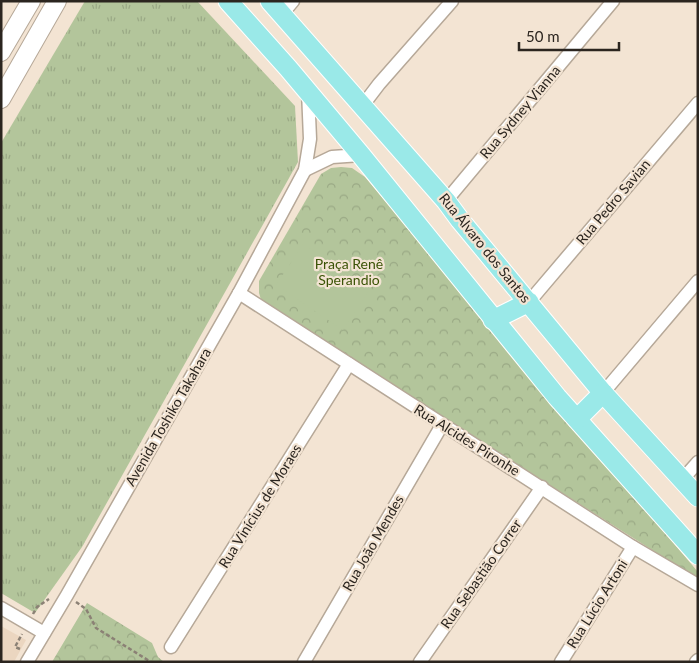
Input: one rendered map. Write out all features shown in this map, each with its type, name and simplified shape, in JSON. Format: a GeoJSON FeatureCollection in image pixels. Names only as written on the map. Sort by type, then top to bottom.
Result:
{"type":"FeatureCollection","features":[{"type":"Feature","properties":{"kind":"main road"},"geometry":{"type":"LineString","coordinates":[[1,52],[31,1]]}},
{"type":"Feature","properties":{"kind":"main road"},"geometry":{"type":"LineString","coordinates":[[1,99],[57,1]]}},
{"type":"Feature","properties":{"kind":"main road"},"geometry":{"type":"LineString","coordinates":[[228,1],[361,155],[494,320],[577,419],[698,555]]}},
{"type":"Feature","properties":{"kind":"main road","name":"Rua Álvaro dos Santos"},"geometry":{"type":"LineString","coordinates":[[282,5],[362,105],[446,201],[603,392],[698,497]]}},
{"type":"Feature","properties":{"kind":"main road"},"geometry":{"type":"LineString","coordinates":[[494,320],[529,302]]}},
{"type":"Feature","properties":{"kind":"main road"},"geometry":{"type":"LineString","coordinates":[[577,419],[603,392]]}},
{"type":"Feature","properties":{"kind":"street"},"geometry":{"type":"LineString","coordinates":[[362,105],[452,1]]}},
{"type":"Feature","properties":{"kind":"street","name":"Rua Sydney Vianna"},"geometry":{"type":"LineString","coordinates":[[446,201],[613,1]]}},
{"type":"Feature","properties":{"kind":"street"},"geometry":{"type":"LineString","coordinates":[[306,170],[310,139],[308,92]]}},
{"type":"Feature","properties":{"kind":"street","name":"Rua Pedro Savian"},"geometry":{"type":"LineString","coordinates":[[529,302],[698,102]]}},
{"type":"Feature","properties":{"kind":"street"},"geometry":{"type":"LineString","coordinates":[[306,170],[332,157],[361,155]]}},
{"type":"Feature","properties":{"kind":"street","name":"Avenida Toshiko Takahara"},"geometry":{"type":"LineString","coordinates":[[29,658],[67,595],[239,293],[306,170]]}},
{"type":"Feature","properties":{"kind":"street"},"geometry":{"type":"LineString","coordinates":[[603,392],[698,281]]}},
{"type":"Feature","properties":{"kind":"street","name":"Rua Alcides Pironhe"},"geometry":{"type":"LineString","coordinates":[[239,293],[633,547],[698,585]]}},
{"type":"Feature","properties":{"kind":"street","name":"Rua Vinícius de Moraes"},"geometry":{"type":"LineString","coordinates":[[171,647],[348,364]]}},
{"type":"Feature","properties":{"kind":"street","name":"Rua João Mendes"},"geometry":{"type":"LineString","coordinates":[[304,662],[442,425]]}},
{"type":"Feature","properties":{"kind":"street"},"geometry":{"type":"LineString","coordinates":[[682,480],[698,462]]}},
{"type":"Feature","properties":{"kind":"street","name":"Rua Sebastião Correr"},"geometry":{"type":"LineString","coordinates":[[420,662],[542,487]]}},
{"type":"Feature","properties":{"kind":"street","name":"Rua Lúcio Artoni"},"geometry":{"type":"LineString","coordinates":[[561,662],[633,547]]}},
{"type":"Feature","properties":{"kind":"street"},"geometry":{"type":"LineString","coordinates":[[1,608],[44,633]]}},
{"type":"Feature","properties":{"kind":"path"},"geometry":{"type":"LineString","coordinates":[[29,658],[16,647],[37,607],[43,604],[57,590],[86,609],[96,628],[151,662]]}},
{"type":"Feature","properties":{"kind":"shaded area"},"geometry":{"type":"Polygon","coordinates":[[[1,626],[26,640],[14,662],[1,662],[1,626]]]}},
{"type":"Feature","properties":{"kind":"green space"},"geometry":{"type":"Polygon","coordinates":[[[85,1],[197,1],[295,106],[298,162],[82,547],[35,613],[1,593],[1,143],[85,1]]]}},
{"type":"Feature","properties":{"kind":"green space","name":"Praça Renê Sperandio"},"geometry":{"type":"Polygon","coordinates":[[[331,168],[352,168],[365,177],[698,572],[698,579],[262,303],[259,293],[259,281],[321,174],[331,168]]]}},
{"type":"Feature","properties":{"kind":"green space"},"geometry":{"type":"Polygon","coordinates":[[[303,244],[370,289],[343,330],[276,285],[303,244]]]}},
{"type":"Feature","properties":{"kind":"green space"},"geometry":{"type":"Polygon","coordinates":[[[87,603],[152,643],[158,657],[164,662],[52,662],[87,603]]]}}]}
